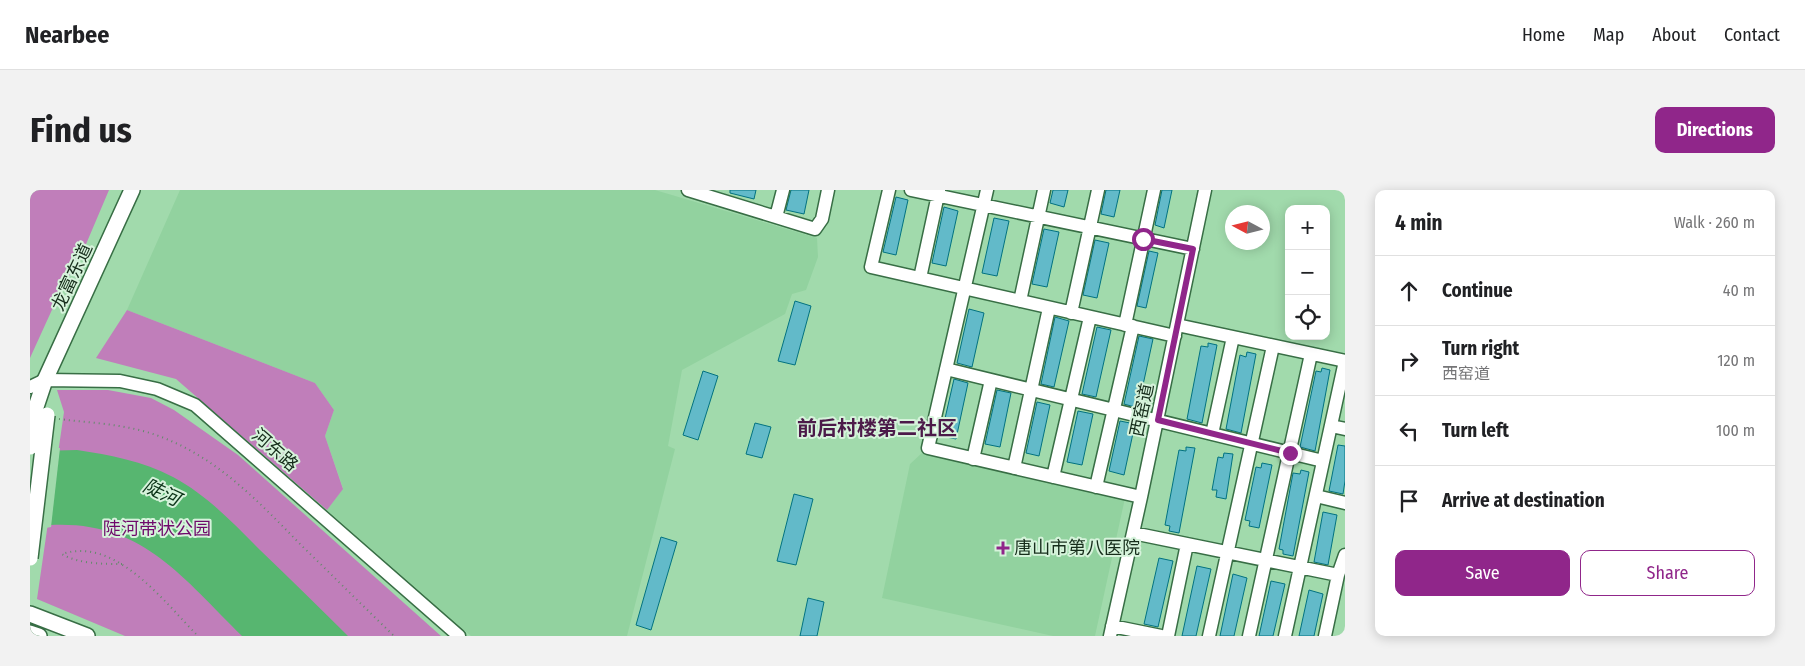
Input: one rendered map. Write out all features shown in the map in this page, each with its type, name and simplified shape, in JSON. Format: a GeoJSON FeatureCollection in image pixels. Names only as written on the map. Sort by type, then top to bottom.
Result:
{"type":"FeatureCollection","features":[{"type":"Feature","properties":{"kind":"main road","name":"龙富东道"},"geometry":{"type":"LineString","coordinates":[[45,415],[45,380],[132,190]]}},
{"type":"Feature","properties":{"kind":"main road"},"geometry":{"type":"LineString","coordinates":[[30,448],[45,415]]}},
{"type":"Feature","properties":{"kind":"main road"},"geometry":{"type":"LineString","coordinates":[[30,558],[45,415]]}},
{"type":"Feature","properties":{"kind":"main road"},"geometry":{"type":"LineString","coordinates":[[30,614],[87,636]]}},
{"type":"Feature","properties":{"kind":"main road"},"geometry":{"type":"LineString","coordinates":[[30,633],[39,636]]}},
{"type":"Feature","properties":{"kind":"street"},"geometry":{"type":"LineString","coordinates":[[688,190],[727,196],[776,217],[815,229],[822,219],[828,190]]}},
{"type":"Feature","properties":{"kind":"street"},"geometry":{"type":"LineString","coordinates":[[776,217],[783,190]]}},
{"type":"Feature","properties":{"kind":"street"},"geometry":{"type":"LineString","coordinates":[[889,190],[871,268],[1128,326],[1233,337],[1345,361],[1286,636]]}},
{"type":"Feature","properties":{"kind":"street"},"geometry":{"type":"LineString","coordinates":[[912,190],[939,193],[1038,217],[1193,249]]}},
{"type":"Feature","properties":{"kind":"street"},"geometry":{"type":"LineString","coordinates":[[987,190],[928,448],[1141,498]]}},
{"type":"Feature","properties":{"kind":"street"},"geometry":{"type":"LineString","coordinates":[[1020,301],[1044,190]]}},
{"type":"Feature","properties":{"kind":"street"},"geometry":{"type":"LineString","coordinates":[[1072,313],[1098,190]]}},
{"type":"Feature","properties":{"kind":"street"},"geometry":{"type":"LineString","coordinates":[[1096,487],[1114,410],[1143,239],[1154,190]]}},
{"type":"Feature","properties":{"kind":"street","name":"西窑道"},"geometry":{"type":"LineString","coordinates":[[1111,631],[1158,420],[1205,190]]}},
{"type":"Feature","properties":{"kind":"street"},"geometry":{"type":"LineString","coordinates":[[920,278],[939,193]]}},
{"type":"Feature","properties":{"kind":"street"},"geometry":{"type":"LineString","coordinates":[[1014,468],[1049,308]]}},
{"type":"Feature","properties":{"kind":"street"},"geometry":{"type":"LineString","coordinates":[[1053,477],[1090,317]]}},
{"type":"Feature","properties":{"kind":"street"},"geometry":{"type":"LineString","coordinates":[[1212,434],[1233,337]]}},
{"type":"Feature","properties":{"kind":"street"},"geometry":{"type":"LineString","coordinates":[[1209,636],[1273,346]]}},
{"type":"Feature","properties":{"kind":"street"},"geometry":{"type":"LineString","coordinates":[[1249,636],[1312,354]]}},
{"type":"Feature","properties":{"kind":"street"},"geometry":{"type":"LineString","coordinates":[[946,368],[1323,461]]}},
{"type":"Feature","properties":{"kind":"street","name":"河东路"},"geometry":{"type":"LineString","coordinates":[[30,387],[45,380],[120,381],[157,389],[195,405],[460,636]]}},
{"type":"Feature","properties":{"kind":"street"},"geometry":{"type":"LineString","coordinates":[[973,458],[991,380]]}},
{"type":"Feature","properties":{"kind":"street"},"geometry":{"type":"LineString","coordinates":[[1331,426],[1345,429]]}},
{"type":"Feature","properties":{"kind":"street"},"geometry":{"type":"LineString","coordinates":[[1316,496],[1345,503]]}},
{"type":"Feature","properties":{"kind":"street"},"geometry":{"type":"LineString","coordinates":[[1133,533],[1338,575]]}},
{"type":"Feature","properties":{"kind":"street"},"geometry":{"type":"LineString","coordinates":[[1168,636],[1188,544]]}},
{"type":"Feature","properties":{"kind":"street"},"geometry":{"type":"LineString","coordinates":[[1325,636],[1338,575],[1345,555]]}},
{"type":"Feature","properties":{"kind":"street"},"geometry":{"type":"LineString","coordinates":[[1111,631],[1161,636]]}},
{"type":"Feature","properties":{"kind":"path"},"geometry":{"type":"LineString","coordinates":[[45,415],[132,428],[154,434],[193,451],[235,480],[394,636]]}},
{"type":"Feature","properties":{"kind":"path"},"geometry":{"type":"LineString","coordinates":[[122,564],[78,560],[62,554],[70,552],[104,554],[122,564],[146,583],[198,636]]}},
{"type":"Feature","properties":{"kind":"shaded area"},"geometry":{"type":"Polygon","coordinates":[[[180,190],[655,190],[817,238],[818,257],[806,290],[792,294],[785,314],[682,370],[668,446],[675,449],[627,636],[471,636],[327,510],[343,488],[325,436],[334,410],[315,383],[127,310],[180,190]]]}},
{"type":"Feature","properties":{"kind":"shaded area","name":"唐山市第八医院"},"geometry":{"type":"Polygon","coordinates":[[[923,452],[1125,498],[1095,636],[1053,636],[882,598],[910,464],[923,452]]]}},
{"type":"Feature","properties":{"kind":"green space"},"geometry":{"type":"Polygon","coordinates":[[[30,190],[109,190],[81,256],[61,290],[30,358],[30,190]]]}},
{"type":"Feature","properties":{"kind":"green space"},"geometry":{"type":"Polygon","coordinates":[[[127,310],[315,383],[334,410],[325,436],[343,489],[327,510],[176,379],[96,358],[127,310]]]}},
{"type":"Feature","properties":{"kind":"green space","name":"陡河带状公园"},"geometry":{"type":"Polygon","coordinates":[[[57,390],[108,390],[151,398],[174,410],[238,455],[441,636],[125,636],[37,599],[64,412],[57,390]]]}},
{"type":"Feature","properties":{"kind":"water","name":"陡河"},"geometry":{"type":"Polygon","coordinates":[[[77,450],[114,457],[162,471],[197,492],[230,520],[348,636],[242,636],[176,571],[154,554],[130,540],[103,530],[74,525],[39,526],[39,451],[77,450]]]}},
{"type":"Feature","properties":{"kind":"pier"},"geometry":{"type":"Polygon","coordinates":[[[60,448],[51,527],[30,531],[30,450],[60,448]]]}},
{"type":"Feature","properties":{"kind":"building"},"geometry":{"type":"Polygon","coordinates":[[[730,190],[756,190],[754,199],[730,193],[730,190]]]}},
{"type":"Feature","properties":{"kind":"building"},"geometry":{"type":"Polygon","coordinates":[[[791,190],[809,190],[804,214],[786,210],[791,190]]]}},
{"type":"Feature","properties":{"kind":"building"},"geometry":{"type":"Polygon","coordinates":[[[1053,190],[1068,190],[1064,207],[1050,203],[1053,190]]]}},
{"type":"Feature","properties":{"kind":"building"},"geometry":{"type":"Polygon","coordinates":[[[1106,190],[1120,190],[1114,217],[1101,214],[1106,190]]]}},
{"type":"Feature","properties":{"kind":"building"},"geometry":{"type":"Polygon","coordinates":[[[1162,190],[1172,190],[1164,228],[1155,225],[1162,190]]]}},
{"type":"Feature","properties":{"kind":"building"},"geometry":{"type":"Polygon","coordinates":[[[896,197],[908,200],[896,255],[883,252],[896,197]]]}},
{"type":"Feature","properties":{"kind":"building"},"geometry":{"type":"Polygon","coordinates":[[[944,207],[958,211],[946,266],[932,263],[944,207]]]}},
{"type":"Feature","properties":{"kind":"building"},"geometry":{"type":"Polygon","coordinates":[[[994,218],[1009,221],[997,276],[982,273],[994,218]]]}},
{"type":"Feature","properties":{"kind":"building"},"geometry":{"type":"Polygon","coordinates":[[[1044,229],[1059,232],[1047,287],[1032,284],[1044,229]]]}},
{"type":"Feature","properties":{"kind":"building"},"geometry":{"type":"Polygon","coordinates":[[[1095,240],[1109,243],[1097,298],[1083,295],[1095,240]]]}},
{"type":"Feature","properties":{"kind":"building"},"geometry":{"type":"Polygon","coordinates":[[[1149,251],[1158,253],[1146,308],[1137,306],[1149,251]]]}},
{"type":"Feature","properties":{"kind":"building"},"geometry":{"type":"Polygon","coordinates":[[[795,301],[811,306],[795,365],[778,361],[795,301]]]}},
{"type":"Feature","properties":{"kind":"building"},"geometry":{"type":"Polygon","coordinates":[[[969,309],[984,313],[972,367],[957,363],[969,309]]]}},
{"type":"Feature","properties":{"kind":"building"},"geometry":{"type":"Polygon","coordinates":[[[1055,317],[1069,321],[1054,387],[1041,384],[1055,317]]]}},
{"type":"Feature","properties":{"kind":"building"},"geometry":{"type":"Polygon","coordinates":[[[1097,327],[1111,330],[1096,397],[1082,394],[1097,327]]]}},
{"type":"Feature","properties":{"kind":"building"},"geometry":{"type":"Polygon","coordinates":[[[1139,336],[1153,339],[1138,408],[1124,404],[1139,336]]]}},
{"type":"Feature","properties":{"kind":"building"},"geometry":{"type":"Polygon","coordinates":[[[1208,343],[1217,345],[1202,423],[1187,419],[1201,346],[1208,347],[1208,343]]]}},
{"type":"Feature","properties":{"kind":"building"},"geometry":{"type":"Polygon","coordinates":[[[1247,352],[1256,354],[1241,433],[1226,429],[1240,355],[1246,357],[1247,352]]]}},
{"type":"Feature","properties":{"kind":"building"},"geometry":{"type":"Polygon","coordinates":[[[1322,368],[1330,370],[1315,451],[1300,447],[1316,371],[1321,372],[1322,368]]]}},
{"type":"Feature","properties":{"kind":"building"},"geometry":{"type":"Polygon","coordinates":[[[703,371],[718,376],[698,440],[683,435],[703,371]]]}},
{"type":"Feature","properties":{"kind":"building"},"geometry":{"type":"Polygon","coordinates":[[[954,379],[968,383],[956,439],[941,436],[954,379]]]}},
{"type":"Feature","properties":{"kind":"building"},"geometry":{"type":"Polygon","coordinates":[[[997,390],[1011,393],[1000,447],[985,444],[997,390]]]}},
{"type":"Feature","properties":{"kind":"building"},"geometry":{"type":"Polygon","coordinates":[[[1037,402],[1050,405],[1039,456],[1026,453],[1037,402]]]}},
{"type":"Feature","properties":{"kind":"building"},"geometry":{"type":"Polygon","coordinates":[[[1078,411],[1093,414],[1082,465],[1067,462],[1078,411]]]}},
{"type":"Feature","properties":{"kind":"building"},"geometry":{"type":"Polygon","coordinates":[[[1120,421],[1135,424],[1124,475],[1109,471],[1120,421]]]}},
{"type":"Feature","properties":{"kind":"building"},"geometry":{"type":"Polygon","coordinates":[[[755,423],[771,427],[762,458],[746,454],[755,423]]]}},
{"type":"Feature","properties":{"kind":"building"},"geometry":{"type":"Polygon","coordinates":[[[1338,445],[1345,446],[1343,494],[1329,491],[1338,445]]]}},
{"type":"Feature","properties":{"kind":"building"},"geometry":{"type":"Polygon","coordinates":[[[1186,447],[1195,448],[1179,533],[1169,531],[1170,526],[1165,525],[1179,450],[1186,451],[1186,447]]]}},
{"type":"Feature","properties":{"kind":"building"},"geometry":{"type":"Polygon","coordinates":[[[1224,453],[1233,454],[1226,499],[1216,497],[1217,490],[1212,490],[1218,457],[1223,458],[1224,453]]]}},
{"type":"Feature","properties":{"kind":"building"},"geometry":{"type":"Polygon","coordinates":[[[1262,463],[1272,465],[1259,528],[1249,526],[1250,521],[1245,520],[1256,467],[1261,468],[1262,463]]]}},
{"type":"Feature","properties":{"kind":"building"},"geometry":{"type":"Polygon","coordinates":[[[1301,470],[1309,472],[1293,556],[1283,554],[1283,550],[1279,549],[1293,473],[1300,474],[1301,470]]]}},
{"type":"Feature","properties":{"kind":"building"},"geometry":{"type":"Polygon","coordinates":[[[794,494],[813,499],[796,565],[777,561],[794,494]]]}},
{"type":"Feature","properties":{"kind":"building"},"geometry":{"type":"Polygon","coordinates":[[[1323,512],[1337,515],[1328,565],[1314,562],[1323,512]]]}},
{"type":"Feature","properties":{"kind":"building"},"geometry":{"type":"Polygon","coordinates":[[[661,537],[677,542],[651,630],[636,625],[661,537]]]}},
{"type":"Feature","properties":{"kind":"building"},"geometry":{"type":"Polygon","coordinates":[[[1159,558],[1173,561],[1158,627],[1144,624],[1159,558]]]}},
{"type":"Feature","properties":{"kind":"building"},"geometry":{"type":"Polygon","coordinates":[[[1197,566],[1211,569],[1196,636],[1182,636],[1197,566]]]}},
{"type":"Feature","properties":{"kind":"building"},"geometry":{"type":"Polygon","coordinates":[[[1233,574],[1247,578],[1234,636],[1220,636],[1233,574]]]}},
{"type":"Feature","properties":{"kind":"building"},"geometry":{"type":"Polygon","coordinates":[[[1271,581],[1285,584],[1273,636],[1259,636],[1271,581]]]}},
{"type":"Feature","properties":{"kind":"building"},"geometry":{"type":"Polygon","coordinates":[[[1309,590],[1323,594],[1314,636],[1299,636],[1309,590]]]}},
{"type":"Feature","properties":{"kind":"building"},"geometry":{"type":"Polygon","coordinates":[[[808,598],[824,602],[817,636],[800,636],[808,598]]]}},
{"type":"Feature","properties":{"kind":"place","name":"唐山市第八医院"},"geometry":{"type":"Point","coordinates":[1003,548]}},
{"type":"Feature","properties":{"kind":"district","name":"前后村楼第二社区"},"geometry":{"type":"Point","coordinates":[877,428]}},
{"type":"Feature","properties":{"kind":"route"},"geometry":{"type":"LineString","coordinates":[[1143,239],[1193,249],[1158,420],[1290,453]]}}]}
